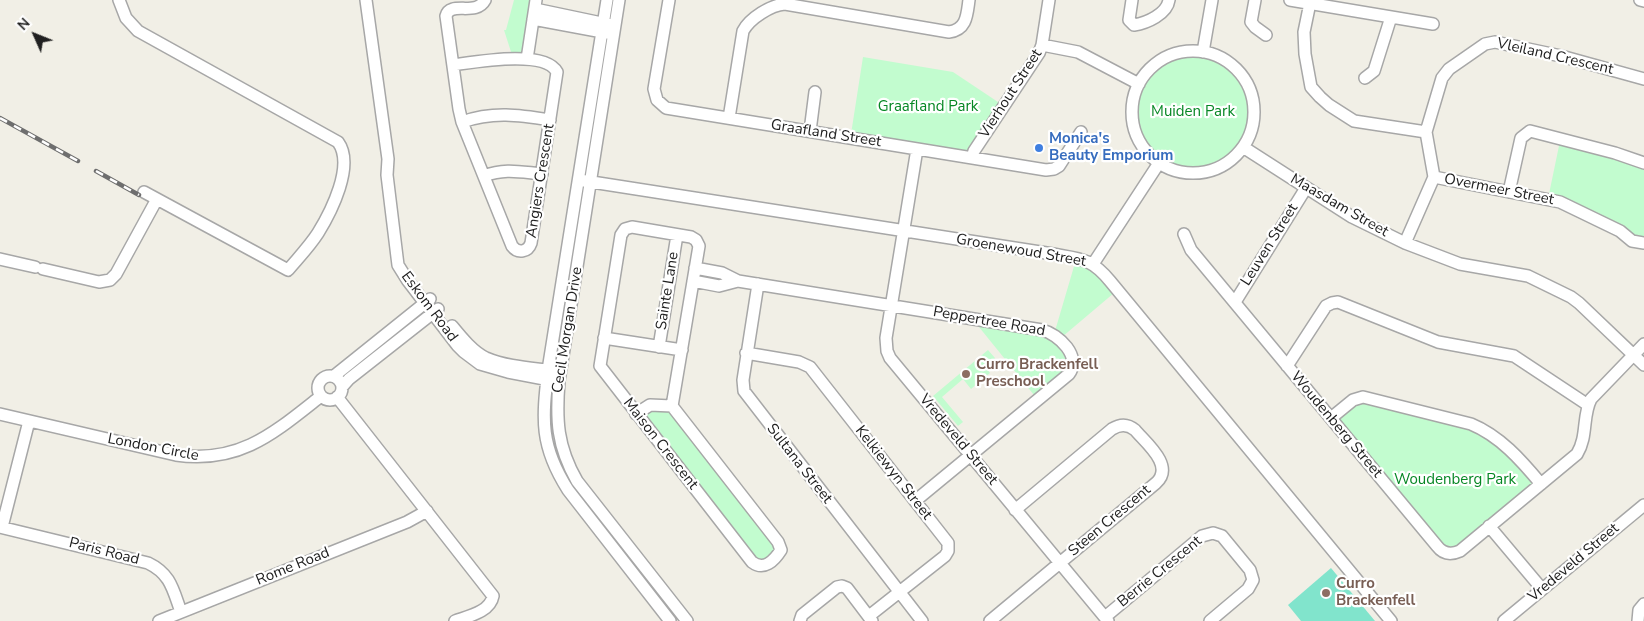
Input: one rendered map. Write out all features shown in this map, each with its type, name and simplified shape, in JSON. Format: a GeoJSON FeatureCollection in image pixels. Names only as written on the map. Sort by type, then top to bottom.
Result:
{"type":"FeatureCollection","features":[{"type":"Feature","properties":{"kind":"street"},"geometry":{"type":"LineString","coordinates":[[120,0],[126,18],[138,31],[338,142],[344,152],[344,169],[341,182],[328,214],[317,235],[288,270],[144,192]]}},
{"type":"Feature","properties":{"kind":"street","name":"Eskom Road"},"geometry":{"type":"LineString","coordinates":[[366,0],[388,159],[406,262],[413,278],[427,302],[464,340],[485,357],[560,377]]}},
{"type":"Feature","properties":{"kind":"street","name":"Angiers Crescent"},"geometry":{"type":"LineString","coordinates":[[453,65],[509,58],[527,59],[549,64],[557,72],[530,246],[526,250],[520,252],[512,246],[462,122],[453,65],[446,16],[451,6],[457,4],[479,7],[485,0]]}},
{"type":"Feature","properties":{"kind":"street","name":"Cecil Morgan Drive"},"geometry":{"type":"LineString","coordinates":[[607,0],[544,400],[544,428],[549,454],[573,497],[670,621]]}},
{"type":"Feature","properties":{"kind":"street","name":"Cecil Morgan Drive"},"geometry":{"type":"LineString","coordinates":[[619,0],[560,377],[557,426],[562,448],[577,481],[687,621]]}},
{"type":"Feature","properties":{"kind":"street","name":"Graafland Street"},"geometry":{"type":"LineString","coordinates":[[669,0],[654,89],[657,100],[666,108],[1046,170],[1054,169],[1061,163],[1080,132]]}},
{"type":"Feature","properties":{"kind":"street"},"geometry":{"type":"LineString","coordinates":[[729,118],[743,31],[749,23],[773,6],[785,4],[949,32],[956,30],[964,24],[969,0]]}},
{"type":"Feature","properties":{"kind":"street","name":"Vierhout Street"},"geometry":{"type":"LineString","coordinates":[[972,158],[974,151],[1036,59],[1042,45],[1049,0]]}},
{"type":"Feature","properties":{"kind":"street"},"geometry":{"type":"LineString","coordinates":[[1132,0],[1129,20],[1134,25],[1164,12],[1169,0]]}},
{"type":"Feature","properties":{"kind":"street"},"geometry":{"type":"LineString","coordinates":[[1204,52],[1212,0]]}},
{"type":"Feature","properties":{"kind":"street"},"geometry":{"type":"LineString","coordinates":[[1255,0],[1250,22],[1266,35]]}},
{"type":"Feature","properties":{"kind":"street"},"geometry":{"type":"LineString","coordinates":[[1290,0],[1434,24]]}},
{"type":"Feature","properties":{"kind":"street"},"geometry":{"type":"LineString","coordinates":[[1640,0],[1644,1]]}},
{"type":"Feature","properties":{"kind":"street"},"geometry":{"type":"LineString","coordinates":[[1310,3],[1304,32],[1305,54],[1311,87],[1329,106],[1354,121],[1426,132]]}},
{"type":"Feature","properties":{"kind":"street"},"geometry":{"type":"LineString","coordinates":[[527,59],[535,9],[569,21],[580,19],[603,28],[615,30]]}},
{"type":"Feature","properties":{"kind":"street"},"geometry":{"type":"LineString","coordinates":[[1365,78],[1374,71],[1391,17]]}},
{"type":"Feature","properties":{"kind":"street","name":"Vleiland Crescent"},"geometry":{"type":"LineString","coordinates":[[1434,177],[1426,132],[1444,75],[1449,69],[1490,42],[1561,56],[1644,79]]}},
{"type":"Feature","properties":{"kind":"street"},"geometry":{"type":"LineString","coordinates":[[1042,45],[1078,52],[1140,84]]}},
{"type":"Feature","properties":{"kind":"street"},"geometry":{"type":"LineString","coordinates":[[1188,51],[1214,55],[1233,66],[1241,74],[1249,89],[1254,105],[1251,132],[1243,147],[1233,159],[1220,167],[1204,172],[1189,173],[1173,170],[1159,163],[1150,155],[1136,133],[1132,108],[1140,84],[1148,71],[1174,54],[1188,51]]}},
{"type":"Feature","properties":{"kind":"street"},"geometry":{"type":"LineString","coordinates":[[810,131],[815,92]]}},
{"type":"Feature","properties":{"kind":"street"},"geometry":{"type":"LineString","coordinates":[[462,122],[509,114],[550,120]]}},
{"type":"Feature","properties":{"kind":"street"},"geometry":{"type":"LineString","coordinates":[[1509,192],[1521,138],[1530,131],[1615,152],[1644,163]]}},
{"type":"Feature","properties":{"kind":"street","name":"Maasdam Street"},"geometry":{"type":"LineString","coordinates":[[1243,147],[1352,217],[1405,243],[1460,264],[1524,275],[1580,303],[1644,365]]}},
{"type":"Feature","properties":{"kind":"street","name":"Vredeveld Street"},"geometry":{"type":"LineString","coordinates":[[917,149],[886,338],[887,351],[890,358],[1106,619]]}},
{"type":"Feature","properties":{"kind":"street"},"geometry":{"type":"LineString","coordinates":[[1093,264],[1159,163]]}},
{"type":"Feature","properties":{"kind":"street"},"geometry":{"type":"LineString","coordinates":[[484,176],[495,172],[511,170],[542,174]]}},
{"type":"Feature","properties":{"kind":"street"},"geometry":{"type":"LineString","coordinates":[[1405,243],[1434,177]]}},
{"type":"Feature","properties":{"kind":"street","name":"Overmeer Street"},"geometry":{"type":"LineString","coordinates":[[1434,177],[1560,202],[1620,231],[1632,242],[1644,243]]}},
{"type":"Feature","properties":{"kind":"street","name":"Groenewoud Street"},"geometry":{"type":"LineString","coordinates":[[579,180],[1053,254],[1093,264],[1110,281],[1391,621]]}},
{"type":"Feature","properties":{"kind":"street","name":"Leuven Street"},"geometry":{"type":"LineString","coordinates":[[1235,302],[1306,188]]}},
{"type":"Feature","properties":{"kind":"street"},"geometry":{"type":"LineString","coordinates":[[0,259],[99,282],[110,280],[116,274],[157,199]]}},
{"type":"Feature","properties":{"kind":"street","name":"Maison Crescent"},"geometry":{"type":"LineString","coordinates":[[632,227],[691,237],[699,246],[695,268],[672,406],[778,542],[781,550],[777,557],[766,566],[757,566],[752,562],[600,366],[622,232],[632,227]]}},
{"type":"Feature","properties":{"kind":"street","name":"Sainte Lane"},"geometry":{"type":"LineString","coordinates":[[659,346],[677,234]]}},
{"type":"Feature","properties":{"kind":"street","name":"Woudenberg Street"},"geometry":{"type":"LineString","coordinates":[[1184,234],[1191,250],[1440,549],[1446,553],[1456,552],[1577,454],[1581,448],[1588,405]]}},
{"type":"Feature","properties":{"kind":"street"},"geometry":{"type":"LineString","coordinates":[[695,268],[722,273],[738,281]]}},
{"type":"Feature","properties":{"kind":"street"},"geometry":{"type":"LineString","coordinates":[[693,281],[719,286],[738,281]]}},
{"type":"Feature","properties":{"kind":"street","name":"Peppertree Road"},"geometry":{"type":"LineString","coordinates":[[738,281],[1045,330],[1058,338],[1072,357],[1073,366],[1069,374],[915,501]]}},
{"type":"Feature","properties":{"kind":"street","name":"Sultana Street"},"geometry":{"type":"LineString","coordinates":[[758,284],[742,384],[746,395],[922,621]]}},
{"type":"Feature","properties":{"kind":"street"},"geometry":{"type":"LineString","coordinates":[[427,302],[334,376],[327,376],[321,379],[318,388],[321,396],[330,400],[340,392],[349,379],[436,311]]}},
{"type":"Feature","properties":{"kind":"street"},"geometry":{"type":"LineString","coordinates":[[1287,366],[1326,306],[1338,302],[1438,342],[1514,356],[1588,405],[1596,393],[1644,344]]}},
{"type":"Feature","properties":{"kind":"street","name":"Sainte Lane"},"geometry":{"type":"LineString","coordinates":[[604,338],[682,350]]}},
{"type":"Feature","properties":{"kind":"street","name":"Kelkiewyn Street"},"geometry":{"type":"LineString","coordinates":[[746,353],[799,362],[810,367],[946,541],[948,551],[945,556],[870,619]]}},
{"type":"Feature","properties":{"kind":"street"},"geometry":{"type":"LineString","coordinates":[[334,376],[340,381],[340,392],[427,511],[493,596],[491,602],[484,609],[455,621]]}},
{"type":"Feature","properties":{"kind":"street","name":"London Circle"},"geometry":{"type":"LineString","coordinates":[[0,414],[176,455],[203,458],[252,445],[278,430],[321,396]]}},
{"type":"Feature","properties":{"kind":"street"},"geometry":{"type":"LineString","coordinates":[[1331,418],[1353,400],[1363,397],[1471,424],[1484,430],[1513,452],[1541,484]]}},
{"type":"Feature","properties":{"kind":"street"},"geometry":{"type":"LineString","coordinates":[[636,414],[650,405],[672,406]]}},
{"type":"Feature","properties":{"kind":"street"},"geometry":{"type":"LineString","coordinates":[[1,527],[29,421]]}},
{"type":"Feature","properties":{"kind":"street","name":"Steen Crescent"},"geometry":{"type":"LineString","coordinates":[[1015,510],[1112,429],[1125,425],[1135,430],[1160,461],[1163,469],[1162,477],[1060,563]]}},
{"type":"Feature","properties":{"kind":"street","name":"Vredeveld Street"},"geometry":{"type":"LineString","coordinates":[[1504,621],[1644,505]]}},
{"type":"Feature","properties":{"kind":"street","name":"Rome Road"},"geometry":{"type":"LineString","coordinates":[[159,621],[407,522],[427,511]]}},
{"type":"Feature","properties":{"kind":"street"},"geometry":{"type":"LineString","coordinates":[[1489,526],[1542,589]]}},
{"type":"Feature","properties":{"kind":"street","name":"Paris Road"},"geometry":{"type":"LineString","coordinates":[[1,527],[159,568],[168,577],[181,612]]}},
{"type":"Feature","properties":{"kind":"street","name":"Berrie Crescent"},"geometry":{"type":"LineString","coordinates":[[1106,619],[1202,536],[1213,533],[1222,536],[1250,570],[1253,580],[1248,589],[1210,621]]}},
{"type":"Feature","properties":{"kind":"street"},"geometry":{"type":"LineString","coordinates":[[990,621],[1060,563]]}},
{"type":"Feature","properties":{"kind":"street"},"geometry":{"type":"LineString","coordinates":[[800,621],[803,614],[837,587],[842,586],[847,588],[870,619]]}},
{"type":"Feature","properties":{"kind":"street"},"geometry":{"type":"LineString","coordinates":[[1638,621],[1639,610],[1644,604]]}},
{"type":"Feature","properties":{"kind":"green space"},"geometry":{"type":"Polygon","coordinates":[[[514,0],[532,0],[524,51],[520,55],[512,55],[504,30],[506,30],[514,0]]]}},
{"type":"Feature","properties":{"kind":"green space","name":"Muiden Park"},"geometry":{"type":"Polygon","coordinates":[[[1193,56],[1214,60],[1233,72],[1245,91],[1249,112],[1245,133],[1233,152],[1214,164],[1193,168],[1172,164],[1153,152],[1141,133],[1137,112],[1141,91],[1153,72],[1172,60],[1193,56]]]}},
{"type":"Feature","properties":{"kind":"green space","name":"Graafland Park"},"geometry":{"type":"Polygon","coordinates":[[[863,57],[953,72],[1001,104],[967,152],[851,134],[863,57]]]}},
{"type":"Feature","properties":{"kind":"green space"},"geometry":{"type":"Polygon","coordinates":[[[1560,141],[1644,166],[1644,239],[1636,238],[1558,196],[1549,194],[1560,141]]]}},
{"type":"Feature","properties":{"kind":"green space"},"geometry":{"type":"Polygon","coordinates":[[[1075,263],[1093,270],[1114,293],[1062,337],[1055,331],[1075,263]]]}},
{"type":"Feature","properties":{"kind":"green space"},"geometry":{"type":"Polygon","coordinates":[[[980,326],[1046,337],[1063,353],[1067,365],[1065,370],[1034,395],[980,326]]]}},
{"type":"Feature","properties":{"kind":"green space"},"geometry":{"type":"Polygon","coordinates":[[[988,350],[995,358],[985,366],[990,373],[971,389],[963,379],[942,397],[963,422],[958,426],[933,396],[988,350]]]}},
{"type":"Feature","properties":{"kind":"green space","name":"Woudenberg Park"},"geometry":{"type":"Polygon","coordinates":[[[1358,401],[1473,429],[1511,454],[1532,481],[1531,486],[1458,547],[1446,549],[1339,422],[1340,418],[1358,401]]]}},
{"type":"Feature","properties":{"kind":"green space"},"geometry":{"type":"Polygon","coordinates":[[[651,409],[669,410],[776,545],[776,553],[759,562],[644,414],[651,409]]]}},
{"type":"Feature","properties":{"kind":"green space","name":"Curro Brackenfell"},"geometry":{"type":"Polygon","coordinates":[[[1331,568],[1375,621],[1301,621],[1288,605],[1331,568]]]}},
{"type":"Feature","properties":{"kind":"railway"},"geometry":{"type":"LineString","coordinates":[[0,118],[78,161]]}},
{"type":"Feature","properties":{"kind":"railway"},"geometry":{"type":"LineString","coordinates":[[96,171],[139,195]]}},
{"type":"Feature","properties":{"kind":"place","name":"Monica's Beauty Emporium"},"geometry":{"type":"Point","coordinates":[1039,148]}},
{"type":"Feature","properties":{"kind":"place","name":"Curro Brackenfell Preschool"},"geometry":{"type":"Point","coordinates":[966,374]}},
{"type":"Feature","properties":{"kind":"place","name":"Curro Brackenfell"},"geometry":{"type":"Point","coordinates":[1326,593]}}]}
